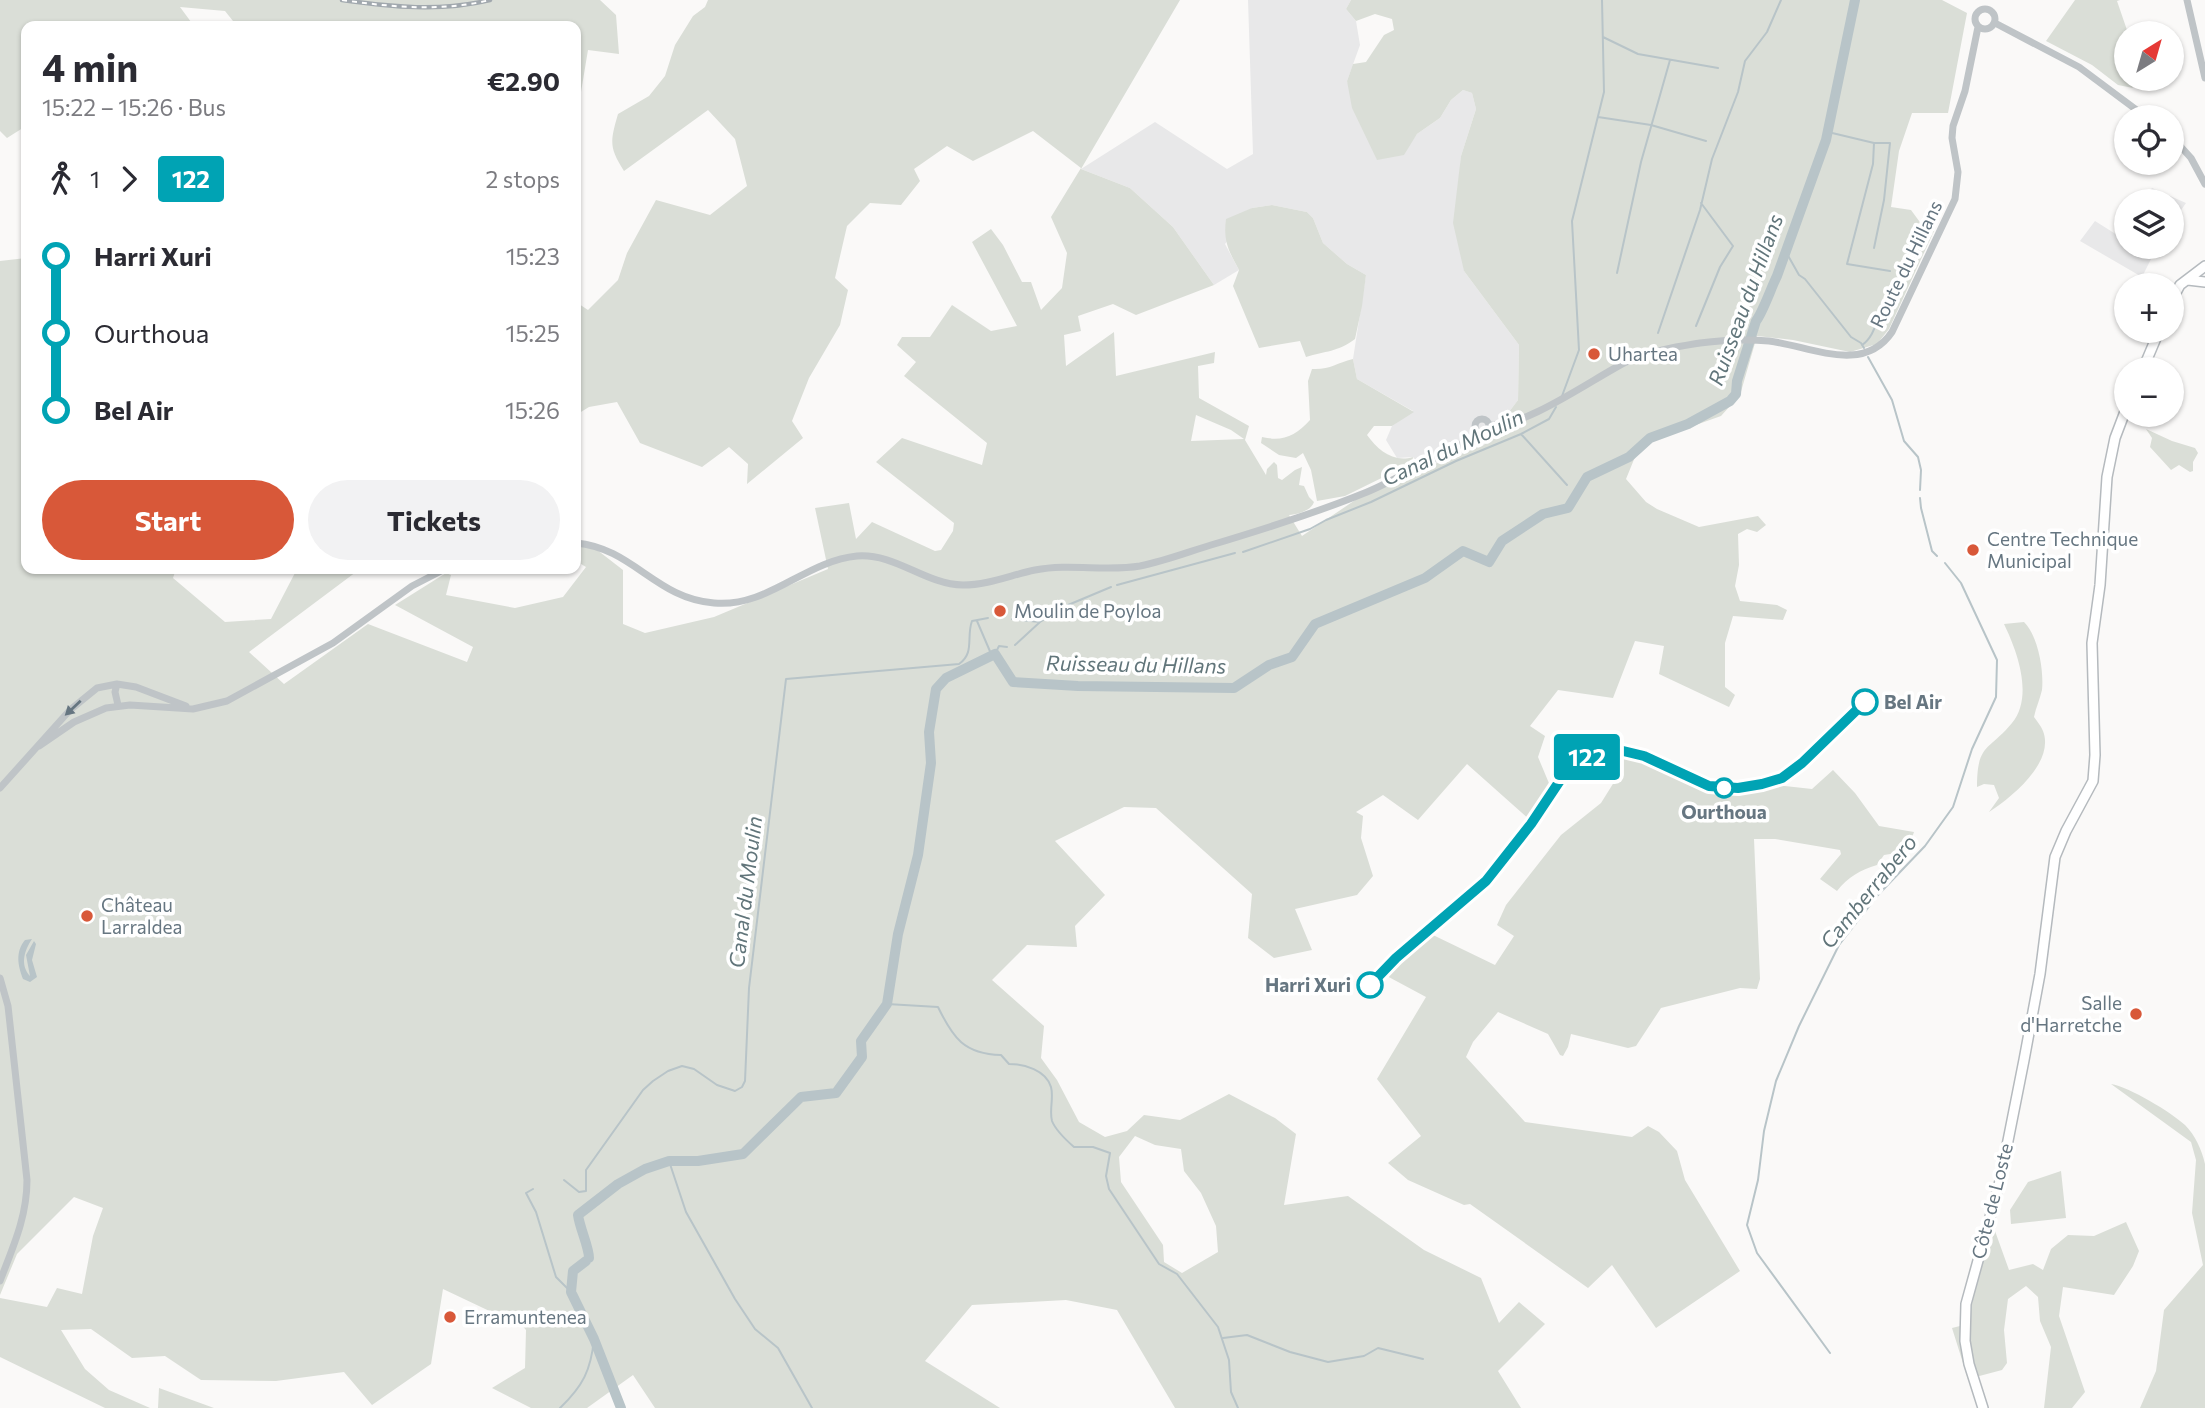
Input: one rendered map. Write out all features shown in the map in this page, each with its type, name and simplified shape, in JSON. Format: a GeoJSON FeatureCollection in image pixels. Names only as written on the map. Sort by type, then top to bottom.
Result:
{"type":"FeatureCollection","features":[{"type":"Feature","properties":{"kind":"main road"},"geometry":{"type":"LineString","coordinates":[[2205,266],[2205,273]]}},
{"type":"Feature","properties":{"kind":"main road"},"geometry":{"type":"LineString","coordinates":[[2184,282],[2205,266]]}},
{"type":"Feature","properties":{"kind":"main road"},"geometry":{"type":"LineString","coordinates":[[2188,280],[2205,282]]}},
{"type":"Feature","properties":{"kind":"main road","name":"Côte de Loste"},"geometry":{"type":"LineString","coordinates":[[1983,1408],[1969,1364],[1965,1341],[1966,1304],[2000,1181],[2037,993],[2055,857],[2066,831],[2090,789],[2095,769],[2092,643],[2100,585],[2107,477],[2119,427]]}},
{"type":"Feature","properties":{"kind":"street"},"geometry":{"type":"LineString","coordinates":[[2187,0],[2205,78]]}},
{"type":"Feature","properties":{"kind":"street"},"geometry":{"type":"LineString","coordinates":[[1983,8],[1991,10],[1995,23],[1989,28],[1977,29],[1975,16],[1983,8]]}},
{"type":"Feature","properties":{"kind":"street"},"geometry":{"type":"LineString","coordinates":[[1995,23],[2080,67],[2130,105]]}},
{"type":"Feature","properties":{"kind":"street","name":"Route du Hillans"},"geometry":{"type":"LineString","coordinates":[[581,543],[609,550],[626,559],[671,592],[692,600],[714,603],[753,600],[827,563],[860,556],[894,560],[933,579],[960,585],[993,581],[1051,568],[1128,568],[1234,538],[1362,494],[1448,452],[1470,438],[1477,431],[1477,420],[1484,419],[1489,425],[1513,421],[1550,405],[1629,361],[1649,353],[1702,343],[1744,340],[1842,356],[1866,353],[1884,344],[1892,332],[1955,199],[1958,172],[1952,138],[1953,126],[1969,76],[1977,29]]}},
{"type":"Feature","properties":{"kind":"street"},"geometry":{"type":"LineString","coordinates":[[2184,150],[2205,184]]}},
{"type":"Feature","properties":{"kind":"street"},"geometry":{"type":"LineString","coordinates":[[39,746],[74,722],[118,705],[193,709],[237,697],[333,643],[412,586],[435,574]]}},
{"type":"Feature","properties":{"kind":"street"},"geometry":{"type":"LineString","coordinates":[[0,788],[70,709],[97,688],[117,684],[136,687],[193,709]]}},
{"type":"Feature","properties":{"kind":"street"},"geometry":{"type":"LineString","coordinates":[[117,684],[115,698],[118,705]]}},
{"type":"Feature","properties":{"kind":"street"},"geometry":{"type":"LineString","coordinates":[[130,705],[136,687]]}},
{"type":"Feature","properties":{"kind":"street"},"geometry":{"type":"LineString","coordinates":[[0,978],[8,1006],[27,1180],[27,1202],[22,1224],[0,1281]]}},
{"type":"Feature","properties":{"kind":"shaded area"},"geometry":{"type":"Polygon","coordinates":[[[0,0],[600,0],[616,15],[619,54],[588,50],[581,92],[581,21],[233,21],[225,11],[180,7],[190,21],[21,21],[21,129],[7,138],[0,131],[0,0]]]}},
{"type":"Feature","properties":{"kind":"shaded area"},"geometry":{"type":"Polygon","coordinates":[[[708,0],[1180,0],[1081,169],[1130,188],[1173,227],[1214,285],[1136,315],[1113,304],[1078,316],[1081,331],[1064,335],[1066,366],[1114,332],[1116,376],[1215,352],[1214,363],[1198,366],[1199,398],[1249,426],[1245,440],[1266,475],[1267,469],[1274,462],[1277,465],[1278,478],[1282,480],[1302,467],[1299,485],[1304,486],[1314,502],[1307,510],[1289,515],[1302,536],[1373,488],[1484,445],[1518,400],[1519,345],[1464,271],[1453,223],[1461,156],[1476,109],[1472,93],[1463,90],[1451,100],[1440,118],[1417,134],[1404,155],[1377,160],[1352,108],[1347,81],[1353,64],[1366,62],[1384,35],[1394,30],[1392,19],[1375,14],[1356,21],[1346,9],[1351,0],[1942,0],[1967,13],[1948,113],[1912,113],[1899,151],[1891,207],[1911,210],[1922,225],[1934,231],[1889,329],[1877,344],[1850,352],[1793,340],[1757,336],[1740,395],[1721,416],[1648,442],[1635,457],[1626,479],[1646,502],[1699,527],[1758,516],[1766,525],[1757,532],[1747,529],[1738,534],[1739,565],[1735,586],[1740,601],[1777,605],[1787,610],[1783,620],[1733,616],[1725,643],[1725,687],[1735,695],[1729,707],[1659,674],[1664,646],[1635,641],[1613,698],[1558,690],[1530,726],[1545,736],[1538,757],[1551,788],[1530,820],[1467,764],[1418,820],[1383,795],[1356,812],[1363,816],[1361,838],[1373,876],[1357,895],[1295,909],[1312,950],[1274,958],[1248,938],[1252,894],[1156,808],[1124,807],[1055,841],[1105,895],[1075,926],[1077,947],[1027,945],[992,980],[1044,1026],[1041,1058],[1057,1080],[1079,1122],[1105,1137],[1127,1131],[1144,1115],[1180,1120],[1229,1094],[1275,1118],[1296,1134],[1284,1205],[1348,1196],[1424,1250],[1481,1278],[1499,1323],[1519,1302],[1545,1324],[1498,1371],[1521,1408],[1175,1408],[1117,1310],[1066,1300],[972,1305],[925,1361],[1000,1408],[655,1408],[633,1375],[587,1408],[531,1408],[492,1388],[525,1368],[526,1330],[520,1323],[443,1289],[431,1364],[372,1405],[344,1372],[276,1381],[201,1380],[165,1356],[132,1358],[91,1329],[61,1330],[85,1369],[109,1390],[150,1408],[105,1408],[0,1357],[0,1298],[47,1307],[57,1288],[82,1294],[93,1236],[103,1208],[74,1197],[17,1254],[0,1295],[0,261],[21,259],[21,574],[174,574],[173,578],[225,622],[271,619],[294,574],[353,574],[249,652],[284,684],[368,624],[467,662],[473,647],[395,605],[444,574],[451,575],[446,595],[515,608],[563,597],[586,567],[581,564],[581,546],[592,546],[623,570],[623,624],[645,633],[714,617],[828,569],[815,508],[849,503],[856,539],[872,522],[935,551],[941,550],[953,531],[954,523],[876,462],[902,438],[982,465],[987,443],[904,376],[916,362],[897,345],[902,337],[930,337],[952,305],[991,331],[1017,326],[972,242],[991,229],[1003,245],[1022,282],[1031,282],[1041,310],[1062,288],[1067,253],[1051,217],[1081,168],[1033,131],[973,161],[947,146],[914,169],[920,181],[901,205],[870,203],[847,226],[835,278],[848,290],[840,325],[809,378],[792,421],[803,438],[747,484],[748,464],[729,447],[702,467],[640,443],[617,402],[589,407],[581,412],[581,305],[588,310],[618,280],[627,253],[656,200],[710,215],[747,186],[735,139],[708,110],[624,171],[613,150],[612,138],[618,114],[649,96],[665,76],[675,45],[693,16],[705,7],[708,0]],[[1196,415],[1191,441],[1244,439],[1231,430],[1196,415]],[[1135,1136],[1119,1157],[1121,1182],[1163,1245],[1164,1262],[1182,1273],[1218,1252],[1216,1226],[1201,1193],[1184,1171],[1181,1149],[1155,1145],[1135,1136]]]}},
{"type":"Feature","properties":{"kind":"shaded area"},"geometry":{"type":"Polygon","coordinates":[[[1248,0],[1351,0],[1346,9],[1356,21],[1360,45],[1347,81],[1377,159],[1403,154],[1417,134],[1440,118],[1451,100],[1463,90],[1472,93],[1476,109],[1461,156],[1460,171],[1464,271],[1519,345],[1518,400],[1484,445],[1423,469],[1413,457],[1397,458],[1386,440],[1392,426],[1413,411],[1357,379],[1353,359],[1366,275],[1347,264],[1323,243],[1313,218],[1307,212],[1272,205],[1252,208],[1225,244],[1239,270],[1214,285],[1173,227],[1130,188],[1081,169],[1155,122],[1227,169],[1253,154],[1248,0]]]}},
{"type":"Feature","properties":{"kind":"shaded area"},"geometry":{"type":"Polygon","coordinates":[[[2075,0],[2120,0],[2117,1],[2124,21],[2114,21],[2114,82],[2092,65],[2046,41],[2075,0]]]}},
{"type":"Feature","properties":{"kind":"shaded area"},"geometry":{"type":"Polygon","coordinates":[[[1272,205],[1307,212],[1313,218],[1323,243],[1347,264],[1366,275],[1355,339],[1343,346],[1306,357],[1300,341],[1259,348],[1233,286],[1239,270],[1228,246],[1225,234],[1226,219],[1252,208],[1272,205]]]}},
{"type":"Feature","properties":{"kind":"shaded area"},"geometry":{"type":"Polygon","coordinates":[[[2095,221],[2114,233],[2114,259],[2151,259],[2144,273],[2135,273],[2080,241],[2095,221]]]}},
{"type":"Feature","properties":{"kind":"shaded area"},"geometry":{"type":"Polygon","coordinates":[[[1353,359],[1357,379],[1414,412],[1392,426],[1374,426],[1367,435],[1376,446],[1393,457],[1413,457],[1412,463],[1345,496],[1317,501],[1311,470],[1303,453],[1296,458],[1279,455],[1261,443],[1262,437],[1288,436],[1310,420],[1308,381],[1312,369],[1353,359]]]}},
{"type":"Feature","properties":{"kind":"shaded area"},"geometry":{"type":"Polygon","coordinates":[[[2146,429],[2195,448],[2198,453],[2193,462],[2193,471],[2190,472],[2179,465],[2171,470],[2150,447],[2152,438],[2146,429]]]}},
{"type":"Feature","properties":{"kind":"shaded area"},"geometry":{"type":"Polygon","coordinates":[[[2024,622],[2033,636],[2041,663],[2042,690],[2034,717],[2043,731],[2043,755],[2029,778],[1989,812],[1999,798],[1994,785],[1984,784],[1977,787],[1979,762],[1986,749],[2012,723],[2022,700],[2023,687],[2018,660],[2004,624],[2024,622]]]}},
{"type":"Feature","properties":{"kind":"shaded area"},"geometry":{"type":"Polygon","coordinates":[[[1601,747],[1634,747],[1740,792],[1775,785],[1812,789],[1833,770],[1855,793],[1879,826],[1914,832],[1904,849],[1884,855],[1877,865],[1855,875],[1837,891],[1820,879],[1841,854],[1840,850],[1775,839],[1754,839],[1760,979],[1757,989],[1740,988],[1661,1008],[1636,1046],[1628,1048],[1571,1034],[1563,1056],[1548,1034],[1498,1012],[1473,1042],[1466,1057],[1525,1122],[1632,1137],[1648,1126],[1659,1132],[1677,1151],[1685,1180],[1740,1271],[1656,1328],[1612,1265],[1588,1288],[1470,1204],[1464,1205],[1408,1180],[1388,1163],[1421,1136],[1377,1079],[1426,997],[1385,975],[1433,935],[1495,965],[1514,936],[1497,925],[1506,905],[1561,835],[1601,803],[1616,779],[1603,757],[1601,747]]]}},
{"type":"Feature","properties":{"kind":"shaded area"},"geometry":{"type":"Polygon","coordinates":[[[32,939],[24,958],[30,976],[26,955],[34,941],[36,944],[32,960],[37,977],[30,982],[23,979],[18,959],[25,940],[32,939]]]}},
{"type":"Feature","properties":{"kind":"shaded area"},"geometry":{"type":"Polygon","coordinates":[[[2111,1084],[2139,1095],[2179,1120],[2192,1133],[2204,1159],[2205,1408],[2140,1408],[2156,1371],[2164,1310],[2203,1265],[2192,1213],[2196,1160],[2191,1142],[2111,1084]]]}},
{"type":"Feature","properties":{"kind":"shaded area"},"geometry":{"type":"Polygon","coordinates":[[[2061,1171],[2066,1218],[2011,1224],[2010,1210],[2028,1182],[2061,1171]]]}},
{"type":"Feature","properties":{"kind":"shaded area"},"geometry":{"type":"Polygon","coordinates":[[[2126,1222],[2139,1251],[2133,1266],[2114,1295],[2063,1287],[2059,1316],[2085,1392],[2072,1408],[2044,1408],[2051,1347],[2040,1321],[2038,1297],[2026,1286],[2008,1299],[2004,1330],[2007,1363],[2002,1370],[1968,1379],[1952,1328],[1968,1324],[1978,1274],[1995,1231],[2009,1270],[2033,1264],[2043,1270],[2051,1249],[2068,1235],[2094,1236],[2126,1222]]]}},
{"type":"Feature","properties":{"kind":"shaded area"},"geometry":{"type":"Polygon","coordinates":[[[159,1388],[214,1408],[158,1408],[159,1388]]]}},
{"type":"Feature","properties":{"kind":"waterway","name":"Canal du Moulin"},"geometry":{"type":"LineString","coordinates":[[1562,396],[1579,350],[1572,221],[1604,92],[1602,0]]}},
{"type":"Feature","properties":{"kind":"waterway"},"geometry":{"type":"LineString","coordinates":[[1658,333],[1700,210],[1712,159],[1738,92],[1745,61],[1767,32],[1781,0]]}},
{"type":"Feature","properties":{"kind":"waterway","name":"Ruisseau du Hillans"},"geometry":{"type":"LineString","coordinates":[[589,1258],[578,1215],[618,1184],[645,1169],[669,1161],[698,1161],[743,1154],[801,1097],[836,1093],[862,1057],[861,1041],[887,1004],[898,934],[918,855],[931,763],[929,732],[936,689],[946,678],[995,654],[1013,682],[1078,686],[1234,688],[1269,665],[1292,657],[1315,624],[1425,578],[1463,551],[1489,562],[1502,541],[1543,514],[1568,508],[1587,477],[1629,457],[1650,438],[1688,424],[1730,401],[1736,394],[1737,381],[1756,321],[1777,276],[1826,140],[1855,0]]}},
{"type":"Feature","properties":{"kind":"waterway"},"geometry":{"type":"LineString","coordinates":[[1603,37],[1638,54],[1718,68]]}},
{"type":"Feature","properties":{"kind":"waterway"},"geometry":{"type":"LineString","coordinates":[[1617,273],[1641,162],[1670,60]]}},
{"type":"Feature","properties":{"kind":"waterway"},"geometry":{"type":"LineString","coordinates":[[1598,117],[1651,125],[1706,141]]}},
{"type":"Feature","properties":{"kind":"waterway"},"geometry":{"type":"LineString","coordinates":[[1828,132],[1874,143],[1890,143],[1884,200],[1874,248]]}},
{"type":"Feature","properties":{"kind":"waterway"},"geometry":{"type":"LineString","coordinates":[[1874,143],[1873,164],[1847,264],[1890,271]]}},
{"type":"Feature","properties":{"kind":"waterway"},"geometry":{"type":"LineString","coordinates":[[1696,326],[1720,267],[1733,246],[1701,203]]}},
{"type":"Feature","properties":{"kind":"waterway"},"geometry":{"type":"LineString","coordinates":[[1786,252],[1799,275],[1851,337],[1864,348]]}},
{"type":"Feature","properties":{"kind":"waterway"},"geometry":{"type":"LineString","coordinates":[[1862,345],[1873,332],[1883,307],[1891,303],[1895,296]]}},
{"type":"Feature","properties":{"kind":"waterway"},"geometry":{"type":"LineString","coordinates":[[1868,357],[1892,400],[1904,441],[1918,457],[1921,470],[1920,490]]}},
{"type":"Feature","properties":{"kind":"waterway","name":"Canal du Moulin"},"geometry":{"type":"LineString","coordinates":[[1243,552],[1310,529],[1521,434],[1549,419],[1556,407]]}},
{"type":"Feature","properties":{"kind":"waterway"},"geometry":{"type":"LineString","coordinates":[[1521,434],[1567,485]]}},
{"type":"Feature","properties":{"kind":"waterway"},"geometry":{"type":"LineString","coordinates":[[1920,498],[1932,551],[1937,556]]}},
{"type":"Feature","properties":{"kind":"waterway","name":"Canal du Moulin"},"geometry":{"type":"LineString","coordinates":[[1117,585],[1235,553]]}},
{"type":"Feature","properties":{"kind":"waterway","name":"Camberrabero"},"geometry":{"type":"LineString","coordinates":[[1830,1353],[1757,1253],[1747,1225],[1776,1081],[1799,1026],[1839,945],[1878,895],[1925,846],[1953,807],[1972,749],[1996,697],[1997,660],[1961,583],[1945,563]]}},
{"type":"Feature","properties":{"kind":"waterway","name":"Canal du Moulin"},"geometry":{"type":"LineString","coordinates":[[1012,619],[1040,622],[1068,605],[1111,587]]}},
{"type":"Feature","properties":{"kind":"waterway","name":"Canal du Moulin"},"geometry":{"type":"LineString","coordinates":[[564,1180],[579,1192],[586,1191],[586,1170],[643,1090],[668,1071],[682,1066],[694,1069],[717,1085],[735,1091],[742,1087],[745,1081],[749,988],[786,679],[959,664],[969,650],[972,621],[988,618]]}},
{"type":"Feature","properties":{"kind":"waterway"},"geometry":{"type":"LineString","coordinates":[[977,621],[992,656]]}},
{"type":"Feature","properties":{"kind":"waterway"},"geometry":{"type":"LineString","coordinates":[[1015,645],[1040,622]]}},
{"type":"Feature","properties":{"kind":"waterway"},"geometry":{"type":"LineString","coordinates":[[995,654],[999,646],[1007,647]]}},
{"type":"Feature","properties":{"kind":"waterway"},"geometry":{"type":"LineString","coordinates":[[887,1004],[938,1007],[955,1036],[969,1048],[1001,1055],[1009,1064],[1028,1067],[1044,1076],[1051,1087],[1051,1117],[1056,1128],[1074,1147],[1093,1147],[1110,1153],[1106,1176],[1109,1189],[1159,1264],[1177,1274],[1218,1327],[1229,1360],[1231,1392],[1238,1408]]}},
{"type":"Feature","properties":{"kind":"waterway"},"geometry":{"type":"LineString","coordinates":[[669,1161],[686,1212],[735,1299],[755,1329],[778,1348],[812,1408]]}},
{"type":"Feature","properties":{"kind":"waterway","name":"Canal du Moulin"},"geometry":{"type":"LineString","coordinates":[[533,1189],[526,1193],[536,1212],[556,1277],[571,1292]]}},
{"type":"Feature","properties":{"kind":"waterway"},"geometry":{"type":"LineString","coordinates":[[586,1261],[573,1271],[571,1292],[594,1339],[621,1408]]}},
{"type":"Feature","properties":{"kind":"waterway"},"geometry":{"type":"LineString","coordinates":[[1223,1338],[1247,1335],[1290,1352],[1328,1362],[1364,1356],[1378,1348],[1423,1359]]}},
{"type":"Feature","properties":{"kind":"waterway"},"geometry":{"type":"LineString","coordinates":[[560,1408],[584,1377],[591,1360],[594,1339]]}},
{"type":"Feature","properties":{"kind":"railway"},"geometry":{"type":"LineString","coordinates":[[342,0],[416,7],[453,6],[490,0]]}},
{"type":"Feature","properties":{"kind":"bus line","name":"122"},"geometry":{"type":"LineString","coordinates":[[1370,985],[1396,958],[1486,881],[1575,763],[1590,755],[1609,750],[1630,751],[1709,786],[1738,788],[1762,784],[1782,778],[1802,763],[1865,702]]}},
{"type":"Feature","properties":{"kind":"place","name":"Uhartea"},"geometry":{"type":"Point","coordinates":[1594,354]}},
{"type":"Feature","properties":{"kind":"place","name":"Centre Technique Municipal"},"geometry":{"type":"Point","coordinates":[1973,550]}},
{"type":"Feature","properties":{"kind":"place","name":"Moulin de Poyloa"},"geometry":{"type":"Point","coordinates":[1000,611]}},
{"type":"Feature","properties":{"kind":"place","name":"Bel Air"},"geometry":{"type":"Point","coordinates":[1865,702]}},
{"type":"Feature","properties":{"kind":"place","name":"Ourthoua"},"geometry":{"type":"Point","coordinates":[1724,788]}},
{"type":"Feature","properties":{"kind":"place","name":"Château Larraldea"},"geometry":{"type":"Point","coordinates":[87,916]}},
{"type":"Feature","properties":{"kind":"place","name":"Harri Xuri"},"geometry":{"type":"Point","coordinates":[1370,985]}},
{"type":"Feature","properties":{"kind":"place","name":"Salle d'Harretche"},"geometry":{"type":"Point","coordinates":[2136,1014]}},
{"type":"Feature","properties":{"kind":"place","name":"Erramuntenea"},"geometry":{"type":"Point","coordinates":[450,1317]}}]}
